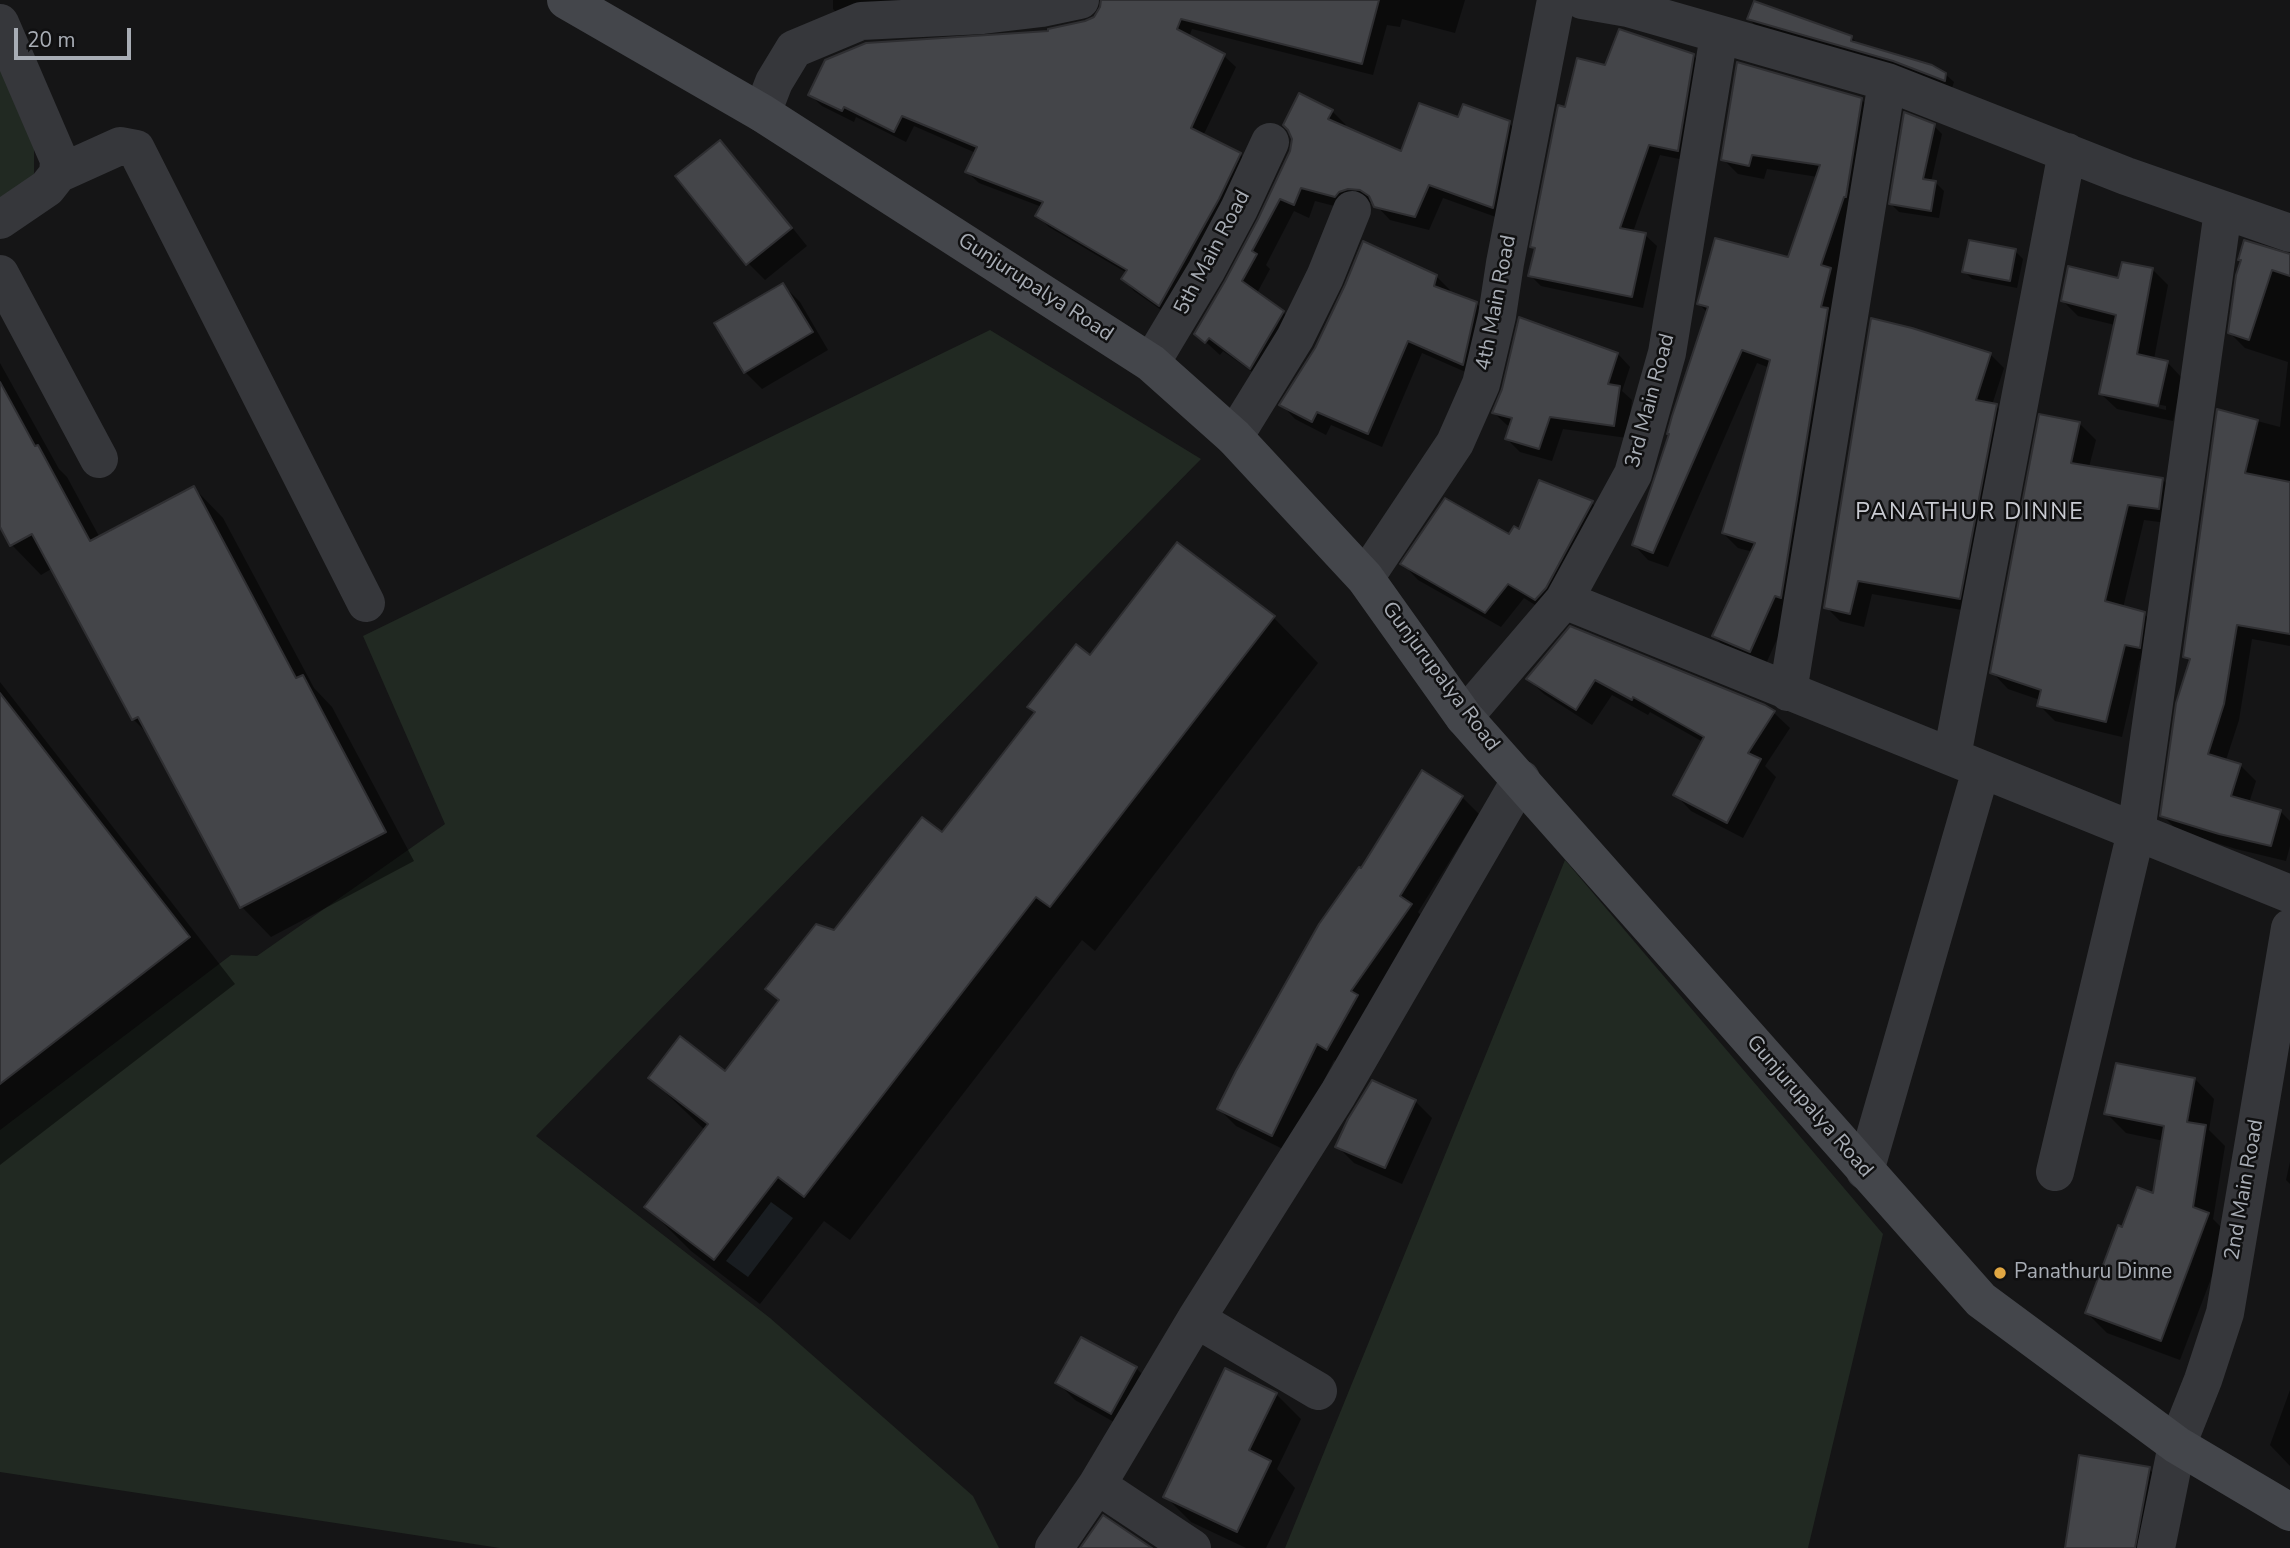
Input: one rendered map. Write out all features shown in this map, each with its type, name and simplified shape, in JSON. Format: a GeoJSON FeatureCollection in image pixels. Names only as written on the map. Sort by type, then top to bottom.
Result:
{"type":"FeatureCollection","features":[{"type":"Feature","properties":{"kind":"street","name":"Gunjurupalya Road"},"geometry":{"type":"LineString","coordinates":[[566,0],[762,113],[1152,363],[1234,437],[1365,578],[1464,717],[1981,1300],[2177,1445],[2290,1512]]}},
{"type":"Feature","properties":{"kind":"street"},"geometry":{"type":"LineString","coordinates":[[762,113],[774,82],[794,49],[861,21],[983,15],[1080,0]]}},
{"type":"Feature","properties":{"kind":"street","name":"4th Main Road"},"geometry":{"type":"LineString","coordinates":[[1365,578],[1455,443],[1481,384],[1497,316],[1507,250],[1556,0]]}},
{"type":"Feature","properties":{"kind":"street"},"geometry":{"type":"LineString","coordinates":[[1582,0],[1628,8],[1887,82],[2223,211],[2290,233]]}},
{"type":"Feature","properties":{"kind":"street"},"geometry":{"type":"LineString","coordinates":[[0,23],[60,160],[58,174]]}},
{"type":"Feature","properties":{"kind":"street","name":"3rd Main Road"},"geometry":{"type":"LineString","coordinates":[[1464,717],[1564,600],[1633,474],[1663,366],[1719,35]]}},
{"type":"Feature","properties":{"kind":"street"},"geometry":{"type":"LineString","coordinates":[[1788,692],[1887,82]]}},
{"type":"Feature","properties":{"kind":"street","name":"5th Main Road"},"geometry":{"type":"LineString","coordinates":[[1152,363],[1211,261],[1270,142]]}},
{"type":"Feature","properties":{"kind":"street"},"geometry":{"type":"LineString","coordinates":[[0,220],[47,188],[58,174],[120,146],[136,149],[366,603]]}},
{"type":"Feature","properties":{"kind":"street"},"geometry":{"type":"LineString","coordinates":[[1865,1171],[1966,763],[2067,152]]}},
{"type":"Feature","properties":{"kind":"street"},"geometry":{"type":"LineString","coordinates":[[1234,437],[1295,338],[1325,277],[1352,211]]}},
{"type":"Feature","properties":{"kind":"street"},"geometry":{"type":"LineString","coordinates":[[2055,1172],[2136,832],[2223,211]]}},
{"type":"Feature","properties":{"kind":"street"},"geometry":{"type":"LineString","coordinates":[[0,274],[99,458]]}},
{"type":"Feature","properties":{"kind":"street"},"geometry":{"type":"LineString","coordinates":[[1564,600],[2290,894]]}},
{"type":"Feature","properties":{"kind":"street"},"geometry":{"type":"LineString","coordinates":[[1054,1548],[1097,1485],[1196,1319],[1338,1094],[1521,779]]}},
{"type":"Feature","properties":{"kind":"street","name":"2nd Main Road"},"geometry":{"type":"LineString","coordinates":[[2156,1548],[2177,1445],[2203,1380],[2225,1313],[2290,928]]}},
{"type":"Feature","properties":{"kind":"street"},"geometry":{"type":"LineString","coordinates":[[1196,1319],[1318,1391]]}},
{"type":"Feature","properties":{"kind":"street"},"geometry":{"type":"LineString","coordinates":[[1097,1485],[1192,1548]]}},
{"type":"Feature","properties":{"kind":"shaded area"},"geometry":{"type":"Polygon","coordinates":[[[0,69],[34,142],[34,178],[0,203],[0,69]]]}},
{"type":"Feature","properties":{"kind":"shaded area"},"geometry":{"type":"Polygon","coordinates":[[[990,330],[1201,459],[536,1136],[770,1318],[973,1496],[999,1548],[500,1548],[0,1472],[0,1130],[231,955],[257,956],[445,824],[363,636],[990,330]]]}},
{"type":"Feature","properties":{"kind":"shaded area"},"geometry":{"type":"Polygon","coordinates":[[[1565,860],[1883,1234],[1808,1548],[1285,1548],[1565,860]]]}},
{"type":"Feature","properties":{"kind":"shaded area"},"geometry":{"type":"Polygon","coordinates":[[[771,1202],[793,1218],[748,1277],[726,1261],[771,1202]]]}},
{"type":"Feature","properties":{"kind":"building"},"geometry":{"type":"Polygon","coordinates":[[[1101,0],[1379,0],[1362,64],[1181,19],[1177,29],[1225,54],[1191,128],[1241,153],[1219,199],[1159,306],[1121,279],[1127,270],[1035,216],[1043,202],[965,172],[977,147],[902,116],[894,132],[844,107],[842,111],[808,95],[825,60],[866,43],[1048,31],[1094,17],[1101,0]]]}},
{"type":"Feature","properties":{"kind":"building"},"geometry":{"type":"Polygon","coordinates":[[[1754,1],[1852,36],[1851,41],[1932,65],[1946,73],[1945,81],[1893,61],[1747,19],[1754,1]]]}},
{"type":"Feature","properties":{"kind":"building"},"geometry":{"type":"Polygon","coordinates":[[[1619,29],[1694,54],[1678,151],[1649,145],[1620,228],[1646,233],[1632,297],[1528,276],[1535,248],[1530,247],[1558,105],[1565,107],[1577,58],[1605,65],[1619,29]]]}},
{"type":"Feature","properties":{"kind":"building"},"geometry":{"type":"Polygon","coordinates":[[[1737,62],[1862,98],[1846,197],[1821,265],[1831,268],[1821,307],[1828,308],[1781,598],[1775,596],[1750,652],[1712,636],[1755,543],[1722,533],[1770,360],[1742,350],[1653,553],[1632,545],[1708,307],[1697,304],[1715,238],[1788,257],[1820,165],[1752,155],[1749,166],[1721,160],[1737,62]]]}},
{"type":"Feature","properties":{"kind":"building"},"geometry":{"type":"Polygon","coordinates":[[[1299,93],[1333,110],[1328,119],[1401,151],[1419,103],[1458,117],[1463,104],[1510,121],[1493,208],[1429,185],[1415,217],[1374,207],[1369,196],[1360,190],[1348,189],[1339,192],[1335,197],[1301,188],[1294,205],[1280,199],[1252,251],[1257,254],[1242,281],[1284,311],[1250,369],[1209,338],[1205,343],[1194,334],[1258,219],[1290,151],[1292,139],[1283,125],[1299,93]]]}},
{"type":"Feature","properties":{"kind":"building"},"geometry":{"type":"Polygon","coordinates":[[[1904,112],[1935,124],[1923,179],[1936,181],[1931,211],[1889,204],[1904,112]]]}},
{"type":"Feature","properties":{"kind":"building"},"geometry":{"type":"Polygon","coordinates":[[[720,140],[792,228],[746,265],[675,176],[720,140]]]}},
{"type":"Feature","properties":{"kind":"building"},"geometry":{"type":"Polygon","coordinates":[[[1969,240],[2016,249],[2010,281],[1962,272],[1969,240]]]}},
{"type":"Feature","properties":{"kind":"building"},"geometry":{"type":"Polygon","coordinates":[[[2244,240],[2290,254],[2290,276],[2272,270],[2249,340],[2228,333],[2236,275],[2241,260],[2238,260],[2244,240]]]}},
{"type":"Feature","properties":{"kind":"building"},"geometry":{"type":"Polygon","coordinates":[[[1363,241],[1437,275],[1434,286],[1477,302],[1463,365],[1408,341],[1368,434],[1317,412],[1312,422],[1279,405],[1315,348],[1363,241]]]}},
{"type":"Feature","properties":{"kind":"building"},"geometry":{"type":"Polygon","coordinates":[[[2122,262],[2153,268],[2137,354],[2168,361],[2158,406],[2099,394],[2116,315],[2061,301],[2068,266],[2118,278],[2122,262]]]}},
{"type":"Feature","properties":{"kind":"building"},"geometry":{"type":"Polygon","coordinates":[[[783,283],[813,332],[744,373],[714,323],[783,283]]]}},
{"type":"Feature","properties":{"kind":"building"},"geometry":{"type":"Polygon","coordinates":[[[1519,317],[1618,353],[1608,384],[1620,386],[1614,426],[1550,417],[1539,449],[1505,439],[1512,418],[1492,413],[1502,389],[1519,317]]]}},
{"type":"Feature","properties":{"kind":"building"},"geometry":{"type":"Polygon","coordinates":[[[1871,318],[1991,353],[1976,400],[1997,404],[1960,599],[1858,581],[1850,614],[1824,608],[1871,318]]]}},
{"type":"Feature","properties":{"kind":"building"},"geometry":{"type":"Polygon","coordinates":[[[0,382],[90,541],[194,486],[296,678],[303,675],[386,832],[240,908],[138,717],[132,720],[32,534],[10,546],[0,527],[0,382]]]}},
{"type":"Feature","properties":{"kind":"building"},"geometry":{"type":"Polygon","coordinates":[[[2217,409],[2258,420],[2245,473],[2290,482],[2290,634],[2237,625],[2224,704],[2208,754],[2241,764],[2231,796],[2281,810],[2271,846],[2160,816],[2176,703],[2190,659],[2183,657],[2217,409]]]}},
{"type":"Feature","properties":{"kind":"building"},"geometry":{"type":"Polygon","coordinates":[[[2039,414],[2080,422],[2071,463],[2163,478],[2159,509],[2128,505],[2105,601],[2145,612],[2140,648],[2125,645],[2106,722],[2037,706],[2041,690],[1990,673],[2039,414]]]}},
{"type":"Feature","properties":{"kind":"building"},"geometry":{"type":"Polygon","coordinates":[[[1539,480],[1593,501],[1546,588],[1535,600],[1508,584],[1485,613],[1400,564],[1445,498],[1509,534],[1514,526],[1519,529],[1539,480]]]}},
{"type":"Feature","properties":{"kind":"building"},"geometry":{"type":"Polygon","coordinates":[[[1177,542],[1275,616],[1050,907],[1036,897],[804,1197],[778,1177],[714,1260],[644,1207],[708,1124],[648,1078],[680,1036],[725,1071],[779,1000],[765,989],[816,924],[834,930],[922,817],[942,832],[1035,712],[1027,707],[1076,644],[1090,655],[1177,542]]]}},
{"type":"Feature","properties":{"kind":"building"},"geometry":{"type":"Polygon","coordinates":[[[1570,626],[1775,711],[1748,753],[1761,759],[1727,823],[1673,795],[1704,737],[1633,697],[1632,700],[1595,680],[1576,710],[1526,679],[1570,626]]]}},
{"type":"Feature","properties":{"kind":"building"},"geometry":{"type":"Polygon","coordinates":[[[0,693],[190,937],[0,1084],[0,693]]]}},
{"type":"Feature","properties":{"kind":"building"},"geometry":{"type":"Polygon","coordinates":[[[1422,770],[1463,796],[1400,896],[1412,904],[1351,991],[1358,995],[1327,1050],[1317,1044],[1272,1136],[1217,1109],[1319,924],[1359,867],[1361,868],[1422,770]]]}},
{"type":"Feature","properties":{"kind":"building"},"geometry":{"type":"Polygon","coordinates":[[[2116,1063],[2195,1078],[2187,1122],[2206,1125],[2193,1207],[2209,1213],[2161,1341],[2085,1313],[2118,1225],[2122,1227],[2137,1187],[2153,1193],[2164,1126],[2104,1114],[2116,1063]]]}},
{"type":"Feature","properties":{"kind":"building"},"geometry":{"type":"Polygon","coordinates":[[[1372,1080],[1416,1100],[1385,1168],[1335,1147],[1348,1119],[1372,1080]]]}},
{"type":"Feature","properties":{"kind":"building"},"geometry":{"type":"Polygon","coordinates":[[[1081,1337],[1137,1367],[1111,1414],[1055,1383],[1081,1337]]]}},
{"type":"Feature","properties":{"kind":"building"},"geometry":{"type":"Polygon","coordinates":[[[1225,1368],[1277,1393],[1249,1450],[1271,1461],[1237,1532],[1163,1497],[1225,1368]]]}},
{"type":"Feature","properties":{"kind":"building"},"geometry":{"type":"Polygon","coordinates":[[[2079,1455],[2150,1467],[2135,1548],[2065,1548],[2079,1455]]]}},
{"type":"Feature","properties":{"kind":"building"},"geometry":{"type":"Polygon","coordinates":[[[1103,1515],[1152,1548],[1080,1548],[1103,1515]]]}},
{"type":"Feature","properties":{"kind":"place","name":"Panathuru Dinne"},"geometry":{"type":"Point","coordinates":[2000,1273]}},
{"type":"Feature","properties":{"kind":"district","name":"PANATHUR DINNE"},"geometry":{"type":"Point","coordinates":[1970,513]}}]}
